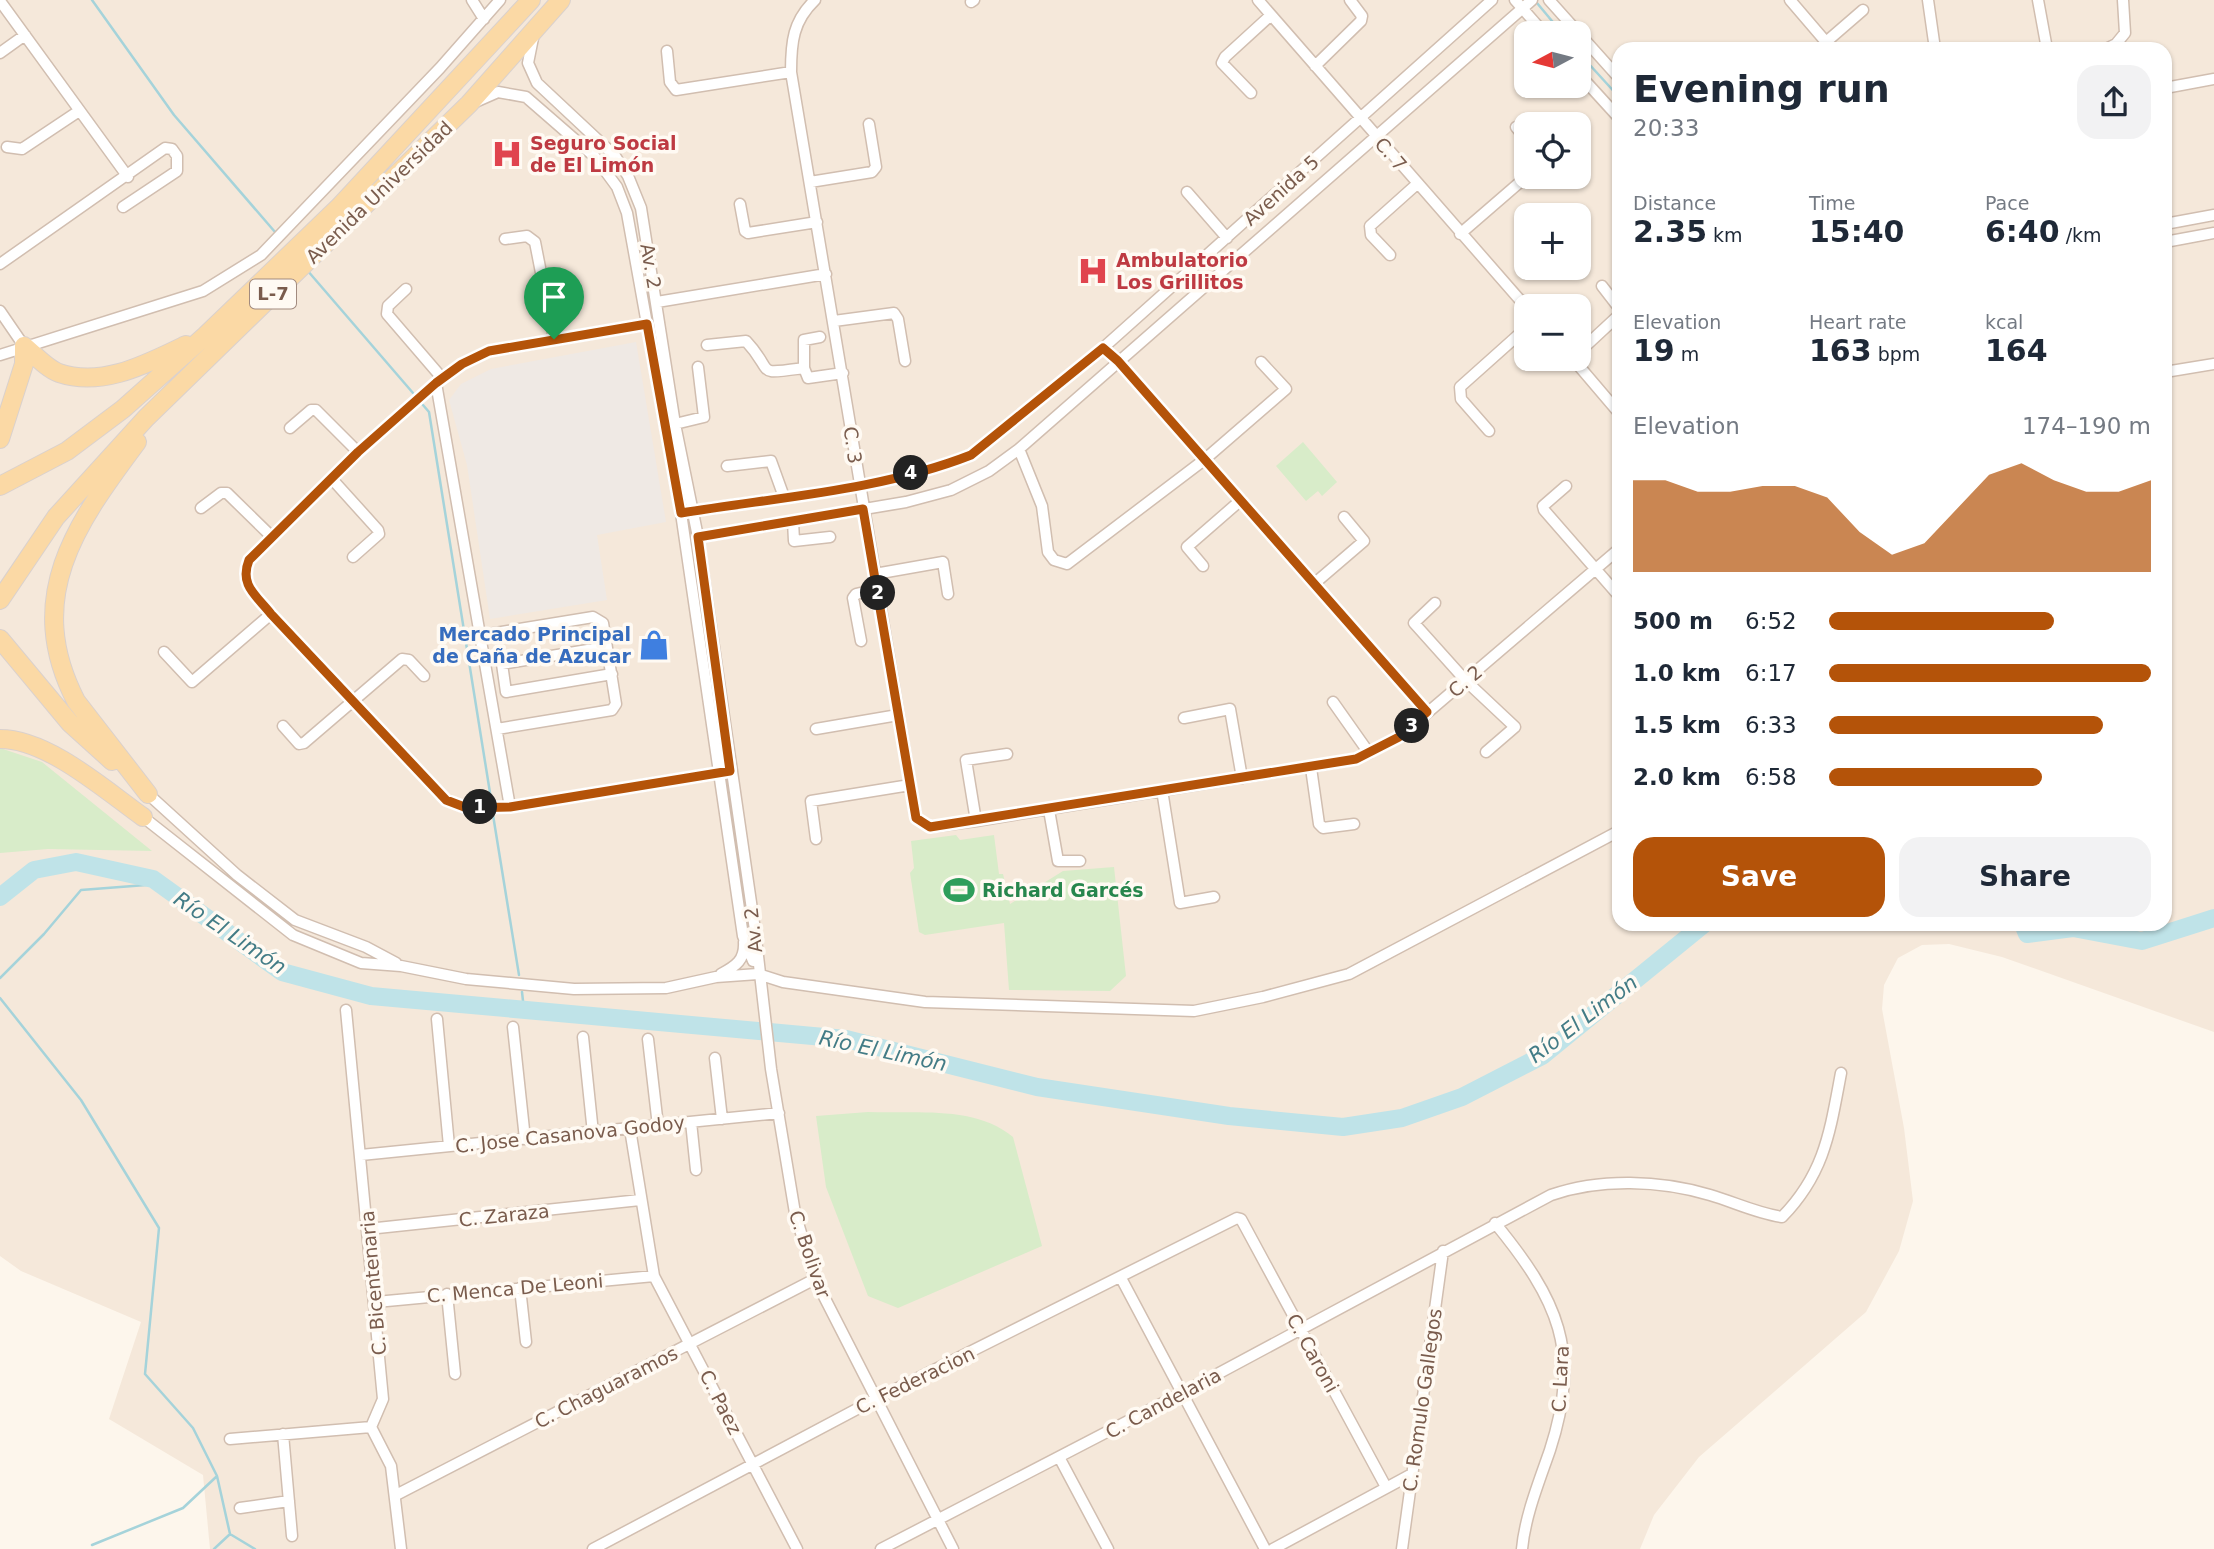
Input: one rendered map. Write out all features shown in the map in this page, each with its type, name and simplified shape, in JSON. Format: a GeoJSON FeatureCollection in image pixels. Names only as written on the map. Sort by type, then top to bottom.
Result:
{"type":"FeatureCollection","features":[{"type":"Feature","properties":{"kind":"main road","name":"Avenida Universidad"},"geometry":{"type":"LineString","coordinates":[[0,485],[67,451],[123,409],[205,335],[339,207],[531,0]]}},
{"type":"Feature","properties":{"kind":"main road","name":"Avenida Universidad"},"geometry":{"type":"LineString","coordinates":[[0,600],[56,517],[146,418],[469,104],[561,0]]}},
{"type":"Feature","properties":{"kind":"main road"},"geometry":{"type":"LineString","coordinates":[[24,346],[58,373],[94,378],[138,368],[205,335]]}},
{"type":"Feature","properties":{"kind":"main road"},"geometry":{"type":"LineString","coordinates":[[0,439],[24,364],[24,346]]}},
{"type":"Feature","properties":{"kind":"main road"},"geometry":{"type":"LineString","coordinates":[[146,418],[140,439],[102,490],[76,534],[59,575],[53,610],[56,651],[76,701],[148,794]]}},
{"type":"Feature","properties":{"kind":"main road"},"geometry":{"type":"LineString","coordinates":[[0,639],[70,723],[148,794]]}},
{"type":"Feature","properties":{"kind":"main road"},"geometry":{"type":"LineString","coordinates":[[0,738],[45,750],[144,817]]}},
{"type":"Feature","properties":{"kind":"street"},"geometry":{"type":"LineString","coordinates":[[472,0],[484,19]]}},
{"type":"Feature","properties":{"kind":"street","name":"Avenida Universidad"},"geometry":{"type":"LineString","coordinates":[[0,355],[203,291],[261,255],[440,68],[500,0]]}},
{"type":"Feature","properties":{"kind":"street","name":"C. 3"},"geometry":{"type":"LineString","coordinates":[[815,0],[801,13],[791,40],[791,72],[916,818]]}},
{"type":"Feature","properties":{"kind":"street","name":"C. 7"},"geometry":{"type":"LineString","coordinates":[[1258,0],[1514,294]]}},
{"type":"Feature","properties":{"kind":"street"},"geometry":{"type":"LineString","coordinates":[[1315,66],[1361,21],[1362,16],[1350,0]]}},
{"type":"Feature","properties":{"kind":"street","name":"Avenida 5"},"geometry":{"type":"LineString","coordinates":[[681,513],[859,486],[946,465],[971,455],[1103,348],[1492,0]]}},
{"type":"Feature","properties":{"kind":"street","name":"Avenida 5"},"geometry":{"type":"LineString","coordinates":[[698,537],[863,509],[951,490],[989,471],[1019,449],[1378,138],[1518,4],[1532,0]]}},
{"type":"Feature","properties":{"kind":"street"},"geometry":{"type":"LineString","coordinates":[[1549,0],[1612,70]]}},
{"type":"Feature","properties":{"kind":"street"},"geometry":{"type":"LineString","coordinates":[[1790,0],[1826,42]]}},
{"type":"Feature","properties":{"kind":"street"},"geometry":{"type":"LineString","coordinates":[[1928,0],[1935,42]]}},
{"type":"Feature","properties":{"kind":"street"},"geometry":{"type":"LineString","coordinates":[[2038,0],[2046,42]]}},
{"type":"Feature","properties":{"kind":"street"},"geometry":{"type":"LineString","coordinates":[[2117,42],[2124,33],[2126,16],[2123,0]]}},
{"type":"Feature","properties":{"kind":"street"},"geometry":{"type":"LineString","coordinates":[[0,1],[128,177]]}},
{"type":"Feature","properties":{"kind":"street"},"geometry":{"type":"LineString","coordinates":[[1518,4],[1533,21]]}},
{"type":"Feature","properties":{"kind":"street"},"geometry":{"type":"LineString","coordinates":[[1833,42],[1863,10]]}},
{"type":"Feature","properties":{"kind":"street"},"geometry":{"type":"LineString","coordinates":[[1251,93],[1222,63],[1225,57],[1271,15]]}},
{"type":"Feature","properties":{"kind":"street","name":"Av. 2"},"geometry":{"type":"LineString","coordinates":[[534,33],[528,63],[537,83],[597,137],[628,176],[640,208],[675,424],[698,537],[743,936],[758,974]]}},
{"type":"Feature","properties":{"kind":"street"},"geometry":{"type":"LineString","coordinates":[[0,53],[25,36]]}},
{"type":"Feature","properties":{"kind":"street"},"geometry":{"type":"LineString","coordinates":[[667,51],[670,82],[676,90],[791,72]]}},
{"type":"Feature","properties":{"kind":"street"},"geometry":{"type":"LineString","coordinates":[[430,111],[440,68]]}},
{"type":"Feature","properties":{"kind":"street"},"geometry":{"type":"LineString","coordinates":[[2172,87],[2214,79]]}},
{"type":"Feature","properties":{"kind":"street"},"geometry":{"type":"LineString","coordinates":[[1591,87],[1612,110]]}},
{"type":"Feature","properties":{"kind":"street","name":"Av. 2"},"geometry":{"type":"LineString","coordinates":[[469,104],[498,92],[526,97],[595,157],[617,187],[627,213],[724,772],[755,930],[758,974]]}},
{"type":"Feature","properties":{"kind":"street"},"geometry":{"type":"LineString","coordinates":[[7,147],[22,149],[79,111]]}},
{"type":"Feature","properties":{"kind":"street"},"geometry":{"type":"LineString","coordinates":[[810,182],[872,172],[876,167],[869,124]]}},
{"type":"Feature","properties":{"kind":"street"},"geometry":{"type":"LineString","coordinates":[[0,264],[128,177],[165,148],[172,149],[177,156],[177,171],[123,207]]}},
{"type":"Feature","properties":{"kind":"street"},"geometry":{"type":"LineString","coordinates":[[1390,255],[1371,235],[1370,226],[1417,184]]}},
{"type":"Feature","properties":{"kind":"street"},"geometry":{"type":"LineString","coordinates":[[1460,234],[1514,187]]}},
{"type":"Feature","properties":{"kind":"street"},"geometry":{"type":"LineString","coordinates":[[1187,192],[1227,238]]}},
{"type":"Feature","properties":{"kind":"street"},"geometry":{"type":"LineString","coordinates":[[740,204],[745,231],[748,233],[817,222]]}},
{"type":"Feature","properties":{"kind":"street"},"geometry":{"type":"LineString","coordinates":[[2172,223],[2214,215]]}},
{"type":"Feature","properties":{"kind":"street"},"geometry":{"type":"LineString","coordinates":[[2172,241],[2214,233]]}},
{"type":"Feature","properties":{"kind":"street"},"geometry":{"type":"LineString","coordinates":[[505,239],[527,236],[535,242],[554,339]]}},
{"type":"Feature","properties":{"kind":"street"},"geometry":{"type":"LineString","coordinates":[[657,302],[826,274]]}},
{"type":"Feature","properties":{"kind":"street"},"geometry":{"type":"LineString","coordinates":[[1602,286],[1612,299]]}},
{"type":"Feature","properties":{"kind":"street"},"geometry":{"type":"LineString","coordinates":[[406,289],[388,306],[387,314],[439,380],[510,807]]}},
{"type":"Feature","properties":{"kind":"street"},"geometry":{"type":"LineString","coordinates":[[0,311],[24,346]]}},
{"type":"Feature","properties":{"kind":"street"},"geometry":{"type":"LineString","coordinates":[[834,321],[894,313],[898,319],[905,361]]}},
{"type":"Feature","properties":{"kind":"street"},"geometry":{"type":"LineString","coordinates":[[1591,342],[1612,322]]}},
{"type":"Feature","properties":{"kind":"street"},"geometry":{"type":"LineString","coordinates":[[647,324],[489,351],[439,380],[358,452],[249,560],[244,573],[245,581],[271,614],[446,800],[467,808],[510,807],[724,772]]}},
{"type":"Feature","properties":{"kind":"street"},"geometry":{"type":"LineString","coordinates":[[820,337],[804,340],[804,368],[808,378],[843,373]]}},
{"type":"Feature","properties":{"kind":"street"},"geometry":{"type":"LineString","coordinates":[[1489,431],[1461,399],[1460,387],[1514,339]]}},
{"type":"Feature","properties":{"kind":"street"},"geometry":{"type":"LineString","coordinates":[[707,345],[746,341],[765,370],[771,372],[804,368]]}},
{"type":"Feature","properties":{"kind":"street"},"geometry":{"type":"LineString","coordinates":[[1103,348],[1118,361],[1427,712]]}},
{"type":"Feature","properties":{"kind":"street"},"geometry":{"type":"LineString","coordinates":[[1019,449],[1042,506],[1048,552],[1054,559],[1067,564],[1204,460],[1286,389],[1261,362]]}},
{"type":"Feature","properties":{"kind":"street"},"geometry":{"type":"LineString","coordinates":[[2172,371],[2214,364]]}},
{"type":"Feature","properties":{"kind":"street"},"geometry":{"type":"LineString","coordinates":[[675,424],[705,417],[698,367]]}},
{"type":"Feature","properties":{"kind":"street"},"geometry":{"type":"LineString","coordinates":[[1583,371],[1612,404]]}},
{"type":"Feature","properties":{"kind":"street"},"geometry":{"type":"LineString","coordinates":[[290,428],[311,410],[316,410],[358,452]]}},
{"type":"Feature","properties":{"kind":"street"},"geometry":{"type":"LineString","coordinates":[[727,466],[771,461],[784,497]]}},
{"type":"Feature","properties":{"kind":"street"},"geometry":{"type":"LineString","coordinates":[[332,478],[378,530],[379,534],[353,557]]}},
{"type":"Feature","properties":{"kind":"street"},"geometry":{"type":"LineString","coordinates":[[1566,486],[1543,506],[1544,510],[1612,588]]}},
{"type":"Feature","properties":{"kind":"street"},"geometry":{"type":"LineString","coordinates":[[201,509],[221,493],[227,493],[272,537]]}},
{"type":"Feature","properties":{"kind":"street"},"geometry":{"type":"LineString","coordinates":[[1203,566],[1187,547],[1241,500]]}},
{"type":"Feature","properties":{"kind":"street"},"geometry":{"type":"LineString","coordinates":[[1314,583],[1364,541],[1344,517]]}},
{"type":"Feature","properties":{"kind":"street"},"geometry":{"type":"LineString","coordinates":[[793,521],[794,541],[830,537]]}},
{"type":"Feature","properties":{"kind":"street","name":"C. 2"},"geometry":{"type":"LineString","coordinates":[[916,818],[930,827],[976,821],[1356,759],[1399,737],[1612,555]]}},
{"type":"Feature","properties":{"kind":"street"},"geometry":{"type":"LineString","coordinates":[[875,574],[943,562],[948,594]]}},
{"type":"Feature","properties":{"kind":"street"},"geometry":{"type":"LineString","coordinates":[[861,641],[853,598],[856,594],[877,589]]}},
{"type":"Feature","properties":{"kind":"street"},"geometry":{"type":"LineString","coordinates":[[1435,603],[1414,623],[1466,681],[1515,727],[1486,752]]}},
{"type":"Feature","properties":{"kind":"street"},"geometry":{"type":"LineString","coordinates":[[164,652],[192,682],[271,614]]}},
{"type":"Feature","properties":{"kind":"street"},"geometry":{"type":"LineString","coordinates":[[483,635],[593,617],[603,623],[612,674],[616,704],[612,710],[497,729]]}},
{"type":"Feature","properties":{"kind":"street"},"geometry":{"type":"LineString","coordinates":[[606,647],[502,664],[506,692],[612,674]]}},
{"type":"Feature","properties":{"kind":"street"},"geometry":{"type":"LineString","coordinates":[[283,726],[299,744],[304,743],[402,659],[408,660],[424,676]]}},
{"type":"Feature","properties":{"kind":"street"},"geometry":{"type":"LineString","coordinates":[[1334,702],[1369,753]]}},
{"type":"Feature","properties":{"kind":"street"},"geometry":{"type":"LineString","coordinates":[[1184,718],[1230,709],[1242,778]]}},
{"type":"Feature","properties":{"kind":"street"},"geometry":{"type":"LineString","coordinates":[[816,729],[898,716]]}},
{"type":"Feature","properties":{"kind":"street"},"geometry":{"type":"LineString","coordinates":[[976,821],[966,760],[1007,754]]}},
{"type":"Feature","properties":{"kind":"street"},"geometry":{"type":"LineString","coordinates":[[1311,768],[1319,824],[1323,828],[1354,824]]}},
{"type":"Feature","properties":{"kind":"street"},"geometry":{"type":"LineString","coordinates":[[816,839],[811,801],[910,785]]}},
{"type":"Feature","properties":{"kind":"street"},"geometry":{"type":"LineString","coordinates":[[1162,790],[1180,903],[1214,897]]}},
{"type":"Feature","properties":{"kind":"street"},"geometry":{"type":"LineString","coordinates":[[148,794],[237,875],[295,920],[366,947],[401,966]]}},
{"type":"Feature","properties":{"kind":"street"},"geometry":{"type":"LineString","coordinates":[[1049,810],[1058,861],[1080,861]]}},
{"type":"Feature","properties":{"kind":"street"},"geometry":{"type":"LineString","coordinates":[[144,817],[293,935],[361,963],[401,966],[466,978],[573,989],[666,988],[716,977],[758,974],[783,982],[925,1002],[1194,1011],[1263,997],[1349,974],[1612,835]]}},
{"type":"Feature","properties":{"kind":"street"},"geometry":{"type":"LineString","coordinates":[[716,977],[742,959],[743,936]]}},
{"type":"Feature","properties":{"kind":"street","name":"C. Bolivar"},"geometry":{"type":"LineString","coordinates":[[758,974],[794,1213],[815,1279],[874,1400],[953,1549]]}},
{"type":"Feature","properties":{"kind":"street","name":"C. Bicentenaria"},"geometry":{"type":"LineString","coordinates":[[346,1010],[376,1302],[383,1399],[371,1427]]}},
{"type":"Feature","properties":{"kind":"street"},"geometry":{"type":"LineString","coordinates":[[437,1018],[449,1146]]}},
{"type":"Feature","properties":{"kind":"street"},"geometry":{"type":"LineString","coordinates":[[513,1027],[525,1139]]}},
{"type":"Feature","properties":{"kind":"street"},"geometry":{"type":"LineString","coordinates":[[583,1037],[593,1133]]}},
{"type":"Feature","properties":{"kind":"street"},"geometry":{"type":"LineString","coordinates":[[648,1040],[658,1126]]}},
{"type":"Feature","properties":{"kind":"street"},"geometry":{"type":"LineString","coordinates":[[715,1058],[722,1119]]}},
{"type":"Feature","properties":{"kind":"street"},"geometry":{"type":"LineString","coordinates":[[1443,1251],[1550,1195],[1572,1187],[1648,1184],[1684,1189],[1782,1217],[1800,1198],[1816,1173],[1828,1143],[1841,1073]]}},
{"type":"Feature","properties":{"kind":"street","name":"C. Jose Casanova Godoy"},"geometry":{"type":"LineString","coordinates":[[361,1155],[779,1114]]}},
{"type":"Feature","properties":{"kind":"street"},"geometry":{"type":"LineString","coordinates":[[691,1122],[696,1170]]}},
{"type":"Feature","properties":{"kind":"street","name":"C. Paez"},"geometry":{"type":"LineString","coordinates":[[630,1129],[654,1276],[797,1549]]}},
{"type":"Feature","properties":{"kind":"street","name":"C. Zaraza"},"geometry":{"type":"LineString","coordinates":[[368,1229],[640,1200]]}},
{"type":"Feature","properties":{"kind":"street","name":"C. Federacion"},"geometry":{"type":"LineString","coordinates":[[593,1549],[874,1400],[1237,1218],[1241,1219]]}},
{"type":"Feature","properties":{"kind":"street","name":"C. Caroni"},"geometry":{"type":"LineString","coordinates":[[1241,1219],[1386,1487]]}},
{"type":"Feature","properties":{"kind":"street","name":"C. Lara"},"geometry":{"type":"LineString","coordinates":[[1496,1223],[1519,1251],[1555,1312],[1565,1355],[1558,1426],[1530,1512],[1522,1549]]}},
{"type":"Feature","properties":{"kind":"street","name":"C. Candelaria"},"geometry":{"type":"LineString","coordinates":[[881,1549],[1300,1331],[1443,1251]]}},
{"type":"Feature","properties":{"kind":"street","name":"C. Romulo Gallegos"},"geometry":{"type":"LineString","coordinates":[[1402,1549],[1443,1251]]}},
{"type":"Feature","properties":{"kind":"street","name":"C. Menca De Leoni"},"geometry":{"type":"LineString","coordinates":[[376,1302],[654,1276]]}},
{"type":"Feature","properties":{"kind":"street"},"geometry":{"type":"LineString","coordinates":[[1121,1278],[1265,1549]]}},
{"type":"Feature","properties":{"kind":"street","name":"C. Chaguaramos"},"geometry":{"type":"LineString","coordinates":[[396,1495],[815,1279]]}},
{"type":"Feature","properties":{"kind":"street"},"geometry":{"type":"LineString","coordinates":[[520,1288],[527,1342]]}},
{"type":"Feature","properties":{"kind":"street"},"geometry":{"type":"LineString","coordinates":[[447,1294],[456,1374]]}},
{"type":"Feature","properties":{"kind":"street"},"geometry":{"type":"LineString","coordinates":[[230,1438],[371,1427],[391,1466],[401,1549]]}},
{"type":"Feature","properties":{"kind":"street"},"geometry":{"type":"LineString","coordinates":[[283,1434],[292,1536]]}},
{"type":"Feature","properties":{"kind":"street"},"geometry":{"type":"LineString","coordinates":[[1059,1457],[1108,1549]]}},
{"type":"Feature","properties":{"kind":"street"},"geometry":{"type":"LineString","coordinates":[[1273,1549],[1412,1474]]}},
{"type":"Feature","properties":{"kind":"street"},"geometry":{"type":"LineString","coordinates":[[240,1508],[289,1501]]}},
{"type":"Feature","properties":{"kind":"shaded area"},"geometry":{"type":"Polygon","coordinates":[[[0,0],[2214,0],[2214,1032],[2002,957],[1949,944],[1922,945],[1898,958],[1884,985],[1882,1009],[1904,1128],[1913,1201],[1899,1251],[1866,1312],[1699,1457],[1654,1515],[1640,1549],[210,1549],[203,1475],[109,1419],[141,1322],[21,1271],[0,1256],[0,0]]]}},
{"type":"Feature","properties":{"kind":"shaded area"},"geometry":{"type":"Polygon","coordinates":[[[636,342],[666,522],[597,535],[607,600],[490,619],[467,465],[449,400],[461,384],[491,369],[636,342]]]}},
{"type":"Feature","properties":{"kind":"green space"},"geometry":{"type":"Polygon","coordinates":[[[1303,442],[1337,482],[1322,496],[1318,491],[1306,501],[1276,466],[1303,442]]]}},
{"type":"Feature","properties":{"kind":"green space"},"geometry":{"type":"Polygon","coordinates":[[[0,748],[42,762],[152,851],[48,849],[0,853],[0,748]]]}},
{"type":"Feature","properties":{"kind":"green space"},"geometry":{"type":"Polygon","coordinates":[[[956,835],[960,840],[994,835],[999,874],[1003,874],[1010,904],[1063,871],[1114,867],[1126,976],[1110,991],[1009,990],[1004,923],[925,935],[919,932],[910,873],[914,868],[911,841],[956,835]]]}},
{"type":"Feature","properties":{"kind":"green space"},"geometry":{"type":"Polygon","coordinates":[[[925,1112],[963,1116],[998,1127],[1013,1137],[1042,1246],[898,1308],[868,1296],[826,1187],[816,1116],[925,1112]]]}},
{"type":"Feature","properties":{"kind":"waterway"},"geometry":{"type":"LineString","coordinates":[[92,0],[174,115],[275,232]]}},
{"type":"Feature","properties":{"kind":"waterway"},"geometry":{"type":"LineString","coordinates":[[1537,3],[1552,21]]}},
{"type":"Feature","properties":{"kind":"waterway"},"geometry":{"type":"LineString","coordinates":[[1591,66],[1612,89]]}},
{"type":"Feature","properties":{"kind":"waterway"},"geometry":{"type":"LineString","coordinates":[[307,270],[413,393]]}},
{"type":"Feature","properties":{"kind":"waterway"},"geometry":{"type":"LineString","coordinates":[[423,405],[429,412],[491,799]]}},
{"type":"Feature","properties":{"kind":"waterway"},"geometry":{"type":"LineString","coordinates":[[493,815],[519,975]]}},
{"type":"Feature","properties":{"kind":"waterway","name":"Río El Limón"},"geometry":{"type":"LineString","coordinates":[[0,897],[34,870],[76,862],[153,879],[282,972],[371,996],[846,1039],[1037,1087],[1229,1116],[1343,1127],[1402,1118],[1462,1097],[1542,1056],[1695,931]]}},
{"type":"Feature","properties":{"kind":"waterway"},"geometry":{"type":"LineString","coordinates":[[0,978],[44,934],[81,890],[159,884]]}},
{"type":"Feature","properties":{"kind":"waterway","name":"Río El Limón"},"geometry":{"type":"LineString","coordinates":[[2089,931],[2142,941],[2214,918]]}},
{"type":"Feature","properties":{"kind":"waterway","name":"Río El Limón"},"geometry":{"type":"LineString","coordinates":[[2026,931],[2027,934],[2050,931]]}},
{"type":"Feature","properties":{"kind":"waterway"},"geometry":{"type":"LineString","coordinates":[[522,992],[524,1010]]}},
{"type":"Feature","properties":{"kind":"waterway"},"geometry":{"type":"LineString","coordinates":[[0,998],[81,1100],[159,1228],[145,1374],[193,1428],[217,1476],[230,1534],[255,1549]]}},
{"type":"Feature","properties":{"kind":"waterway"},"geometry":{"type":"LineString","coordinates":[[92,1545],[183,1508],[216,1477]]}},
{"type":"Feature","properties":{"kind":"waterway"},"geometry":{"type":"LineString","coordinates":[[214,1549],[229,1535]]}},
{"type":"Feature","properties":{"kind":"place","name":"Seguro Social de El Limón"},"geometry":{"type":"Point","coordinates":[507,154]}},
{"type":"Feature","properties":{"kind":"place","name":"Ambulatorio Los Grillitos"},"geometry":{"type":"Point","coordinates":[1093,271]}},
{"type":"Feature","properties":{"kind":"place","name":"Mercado Principal de Caña de Azucar"},"geometry":{"type":"Point","coordinates":[654,645]}},
{"type":"Feature","properties":{"kind":"place","name":"Richard Garcés"},"geometry":{"type":"Point","coordinates":[959,890]}},
{"type":"Feature","properties":{"kind":"route"},"geometry":{"type":"LineString","coordinates":[[647,324],[681,513],[859,486],[946,465],[971,455],[1103,348],[1118,361],[1427,712],[1399,737],[1356,759],[930,827],[916,818],[863,509],[698,537],[730,771],[510,807],[467,808],[446,800],[271,614],[245,581],[244,573],[249,560],[358,452],[442,378],[462,364],[489,351],[554,339],[647,324]]}}]}
